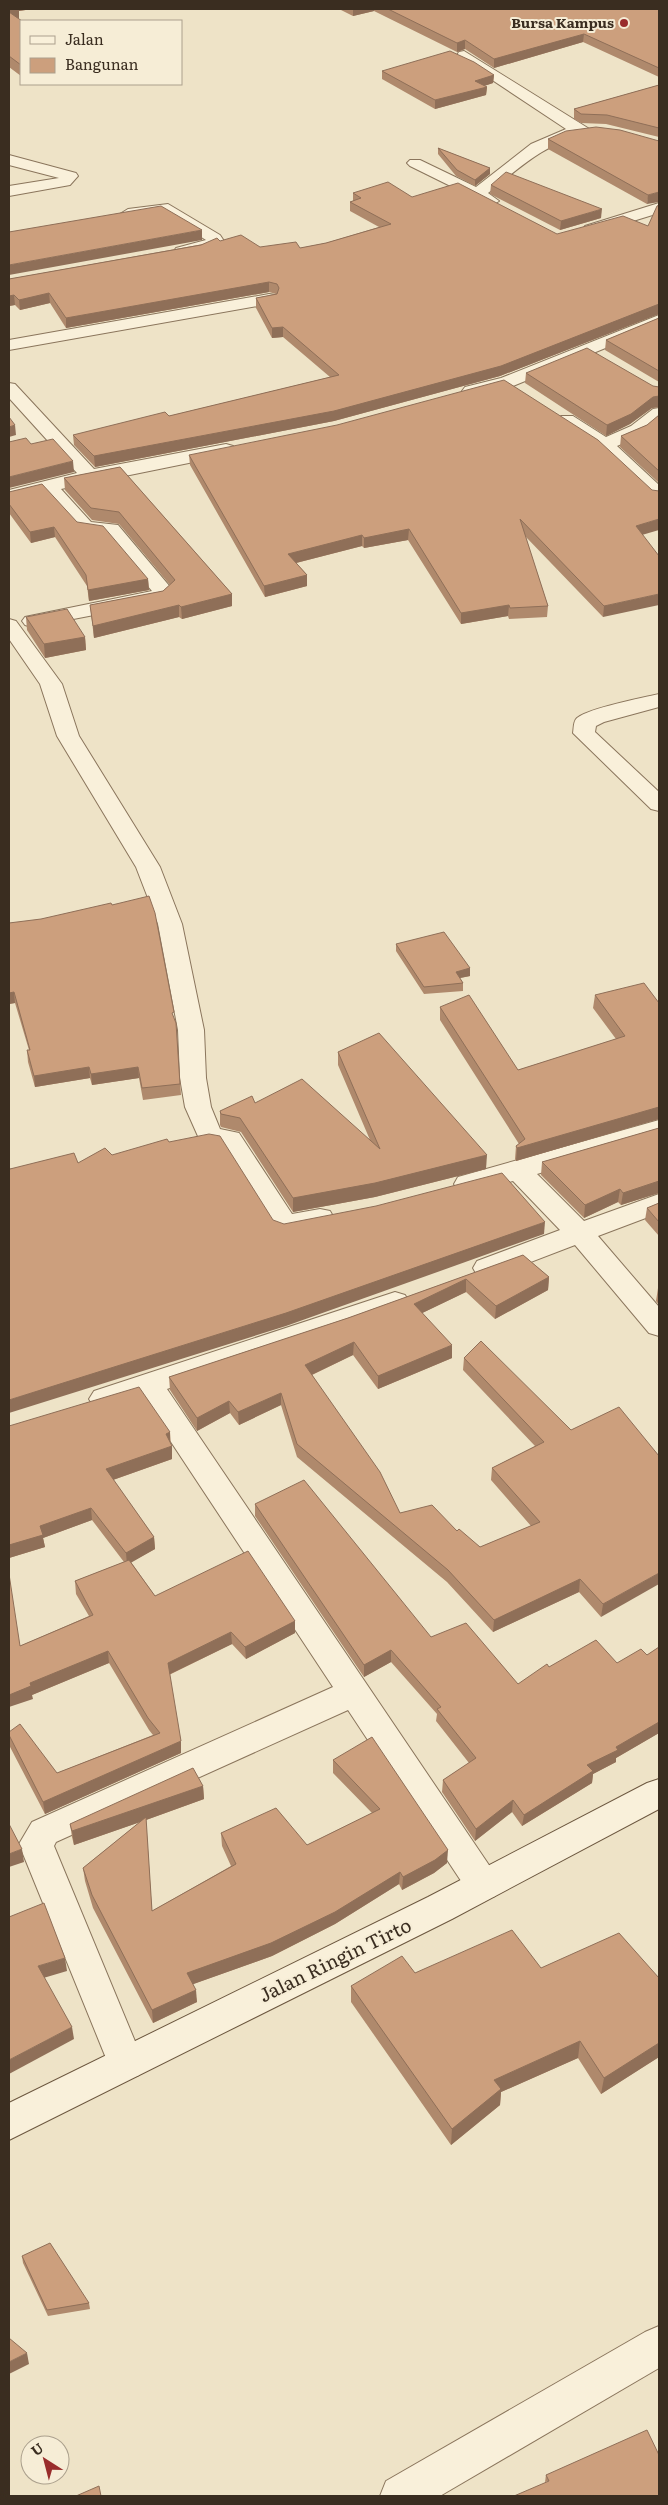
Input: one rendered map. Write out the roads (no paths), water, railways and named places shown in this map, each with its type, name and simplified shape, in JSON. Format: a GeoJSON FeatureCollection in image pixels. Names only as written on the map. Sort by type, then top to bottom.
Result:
{"type":"FeatureCollection","features":[{"type":"Feature","properties":{"kind":"street"},"geometry":{"type":"LineString","coordinates":[[464,55],[577,130]]}},
{"type":"Feature","properties":{"kind":"street"},"geometry":{"type":"LineString","coordinates":[[477,194],[536,147],[577,130],[600,131]]}},
{"type":"Feature","properties":{"kind":"street"},"geometry":{"type":"LineString","coordinates":[[9,160],[70,176],[64,182],[9,191]]}},
{"type":"Feature","properties":{"kind":"street"},"geometry":{"type":"LineString","coordinates":[[415,163],[503,208]]}},
{"type":"Feature","properties":{"kind":"street"},"geometry":{"type":"LineString","coordinates":[[9,167],[27,188]]}},
{"type":"Feature","properties":{"kind":"street"},"geometry":{"type":"LineString","coordinates":[[573,234],[659,208]]}},
{"type":"Feature","properties":{"kind":"street"},"geometry":{"type":"LineString","coordinates":[[116,216],[168,209],[216,241],[202,248],[163,255]]}},
{"type":"Feature","properties":{"kind":"street"},"geometry":{"type":"LineString","coordinates":[[9,345],[269,299]]}},
{"type":"Feature","properties":{"kind":"street"},"geometry":{"type":"LineString","coordinates":[[450,397],[506,382],[659,320]]}},
{"type":"Feature","properties":{"kind":"street"},"geometry":{"type":"LineString","coordinates":[[587,349],[603,358]]}},
{"type":"Feature","properties":{"kind":"street"},"geometry":{"type":"LineString","coordinates":[[506,382],[523,392]]}},
{"type":"Feature","properties":{"kind":"street"},"geometry":{"type":"LineString","coordinates":[[9,388],[90,476]]}},
{"type":"Feature","properties":{"kind":"street"},"geometry":{"type":"LineString","coordinates":[[9,400],[43,437],[34,439]]}},
{"type":"Feature","properties":{"kind":"street"},"geometry":{"type":"LineString","coordinates":[[556,413],[605,445],[659,495]]}},
{"type":"Feature","properties":{"kind":"street"},"geometry":{"type":"LineString","coordinates":[[605,445],[638,430],[659,413]]}},
{"type":"Feature","properties":{"kind":"street"},"geometry":{"type":"LineString","coordinates":[[9,496],[90,476],[242,447]]}},
{"type":"Feature","properties":{"kind":"street"},"geometry":{"type":"LineString","coordinates":[[48,486],[86,528],[111,529],[164,592],[156,597],[9,625],[51,684],[68,736],[148,867],[170,924],[191,1030],[193,1078],[198,1107],[210,1137],[230,1139],[285,1225],[348,1213]]}},
{"type":"Feature","properties":{"kind":"street"},"geometry":{"type":"LineString","coordinates":[[659,700],[596,717],[585,723],[584,733],[659,802]]}},
{"type":"Feature","properties":{"kind":"street"},"geometry":{"type":"LineString","coordinates":[[442,1190],[518,1171],[659,1129]]}},
{"type":"Feature","properties":{"kind":"street"},"geometry":{"type":"LineString","coordinates":[[518,1171],[581,1234],[659,1326]]}},
{"type":"Feature","properties":{"kind":"street"},"geometry":{"type":"LineString","coordinates":[[462,1278],[659,1203]]}},
{"type":"Feature","properties":{"kind":"street"},"geometry":{"type":"LineString","coordinates":[[76,1407],[417,1294]]}},
{"type":"Feature","properties":{"kind":"street"},"geometry":{"type":"LineString","coordinates":[[148,1384],[483,1885]]}},
{"type":"Feature","properties":{"kind":"street"},"geometry":{"type":"LineString","coordinates":[[126,2064],[36,1844],[44,1832],[354,1692]]}},
{"type":"Feature","properties":{"kind":"street","name":"Jalan Ringin Tirto"},"geometry":{"type":"LineString","coordinates":[[9,2122],[483,1885],[659,1793]]}},
{"type":"Feature","properties":{"kind":"street"},"geometry":{"type":"LineString","coordinates":[[401,2496],[659,2346]]}},
{"type":"Feature","properties":{"kind":"place","name":"Bursa Kampus"},"geometry":{"type":"Point","coordinates":[624,23]}}]}
